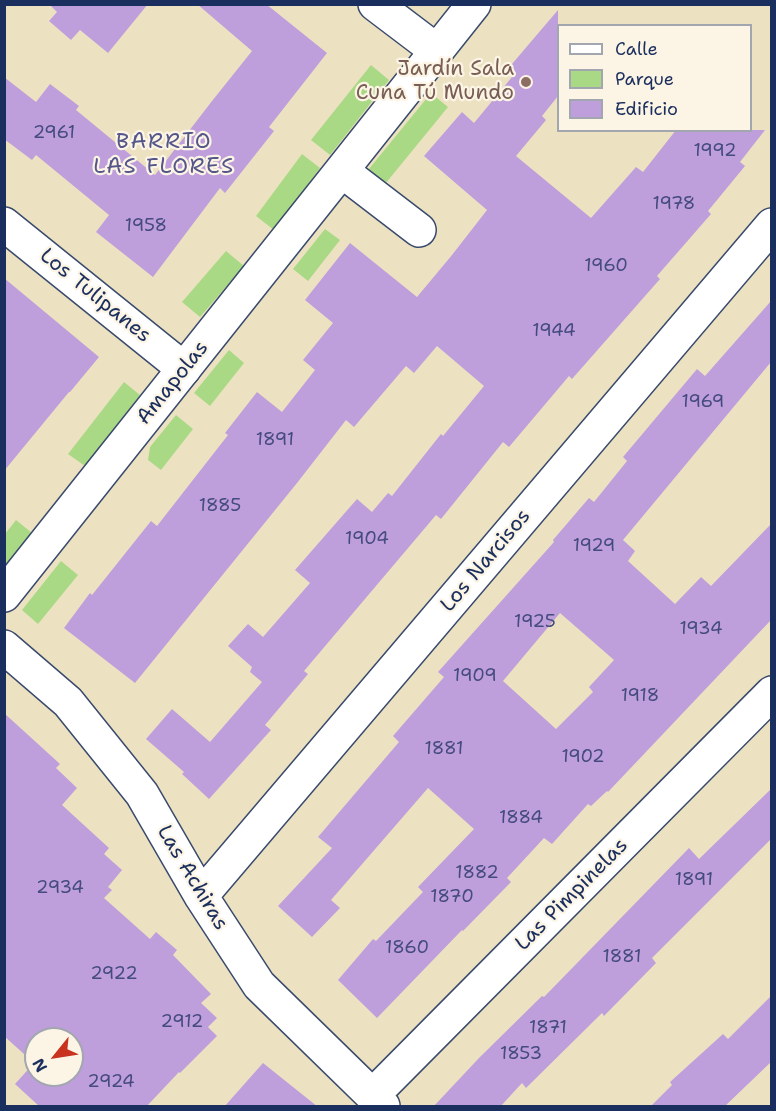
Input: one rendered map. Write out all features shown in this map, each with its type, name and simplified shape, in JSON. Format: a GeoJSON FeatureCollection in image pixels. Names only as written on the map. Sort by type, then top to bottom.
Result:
{"type":"FeatureCollection","features":[{"type":"Feature","properties":{"kind":"street"},"geometry":{"type":"LineString","coordinates":[[375,4],[437,51]]}},
{"type":"Feature","properties":{"kind":"street","name":"Amapolas"},"geometry":{"type":"LineString","coordinates":[[4,595],[474,4]]}},
{"type":"Feature","properties":{"kind":"street"},"geometry":{"type":"LineString","coordinates":[[342,171],[419,230]]}},
{"type":"Feature","properties":{"kind":"street","name":"Los Tulipanes"},"geometry":{"type":"LineString","coordinates":[[4,224],[184,369]]}},
{"type":"Feature","properties":{"kind":"street","name":"Los Narcisos"},"geometry":{"type":"LineString","coordinates":[[201,896],[771,225]]}},
{"type":"Feature","properties":{"kind":"street","name":"Las Achiras"},"geometry":{"type":"LineString","coordinates":[[4,647],[68,702],[142,794],[201,896],[259,985],[378,1101]]}},
{"type":"Feature","properties":{"kind":"street","name":"Las Pimpinelas"},"geometry":{"type":"LineString","coordinates":[[378,1101],[771,693]]}},
{"type":"Feature","properties":{"kind":"green space"},"geometry":{"type":"Polygon","coordinates":[[[371,65],[389,80],[330,155],[311,140],[371,65]]]}},
{"type":"Feature","properties":{"kind":"green space"},"geometry":{"type":"Polygon","coordinates":[[[431,93],[448,107],[381,189],[364,175],[431,93]]]}},
{"type":"Feature","properties":{"kind":"green space"},"geometry":{"type":"Polygon","coordinates":[[[302,154],[320,168],[274,230],[256,216],[302,154]]]}},
{"type":"Feature","properties":{"kind":"green space"},"geometry":{"type":"Polygon","coordinates":[[[325,229],[340,240],[308,281],[293,269],[325,229]]]}},
{"type":"Feature","properties":{"kind":"green space"},"geometry":{"type":"Polygon","coordinates":[[[226,251],[244,266],[200,317],[182,302],[226,251]]]}},
{"type":"Feature","properties":{"kind":"green space"},"geometry":{"type":"Polygon","coordinates":[[[229,350],[244,363],[210,406],[194,393],[229,350]]]}},
{"type":"Feature","properties":{"kind":"green space"},"geometry":{"type":"Polygon","coordinates":[[[124,382],[140,395],[85,466],[68,454],[124,382]]]}},
{"type":"Feature","properties":{"kind":"green space"},"geometry":{"type":"Polygon","coordinates":[[[176,415],[193,429],[161,470],[148,460],[150,447],[176,415]]]}},
{"type":"Feature","properties":{"kind":"green space"},"geometry":{"type":"Polygon","coordinates":[[[16,520],[32,533],[5,567],[5,534],[16,520]]]}},
{"type":"Feature","properties":{"kind":"green space"},"geometry":{"type":"Polygon","coordinates":[[[61,561],[78,575],[38,624],[22,610],[61,561]]]}},
{"type":"Feature","properties":{"kind":"building"},"geometry":{"type":"Polygon","coordinates":[[[49,4],[148,4],[108,53],[80,30],[71,40],[49,21],[57,12],[49,4]]]}},
{"type":"Feature","properties":{"kind":"building"},"geometry":{"type":"Polygon","coordinates":[[[197,4],[266,4],[327,53],[269,127],[274,131],[225,193],[220,188],[153,277],[96,232],[109,215],[36,155],[32,160],[4,139],[4,77],[36,102],[50,84],[79,106],[76,110],[155,175],[252,51],[197,4]]]}},
{"type":"Feature","properties":{"kind":"building"},"geometry":{"type":"Polygon","coordinates":[[[558,10],[557,97],[542,116],[546,120],[516,156],[591,218],[636,167],[643,172],[674,132],[765,130],[740,162],[745,166],[708,211],[711,214],[657,276],[660,279],[572,379],[569,376],[509,447],[503,442],[441,519],[436,515],[304,671],[308,674],[265,725],[271,730],[209,799],[182,774],[184,772],[146,739],[172,709],[210,742],[262,682],[250,672],[252,667],[228,646],[248,624],[263,637],[310,583],[295,570],[357,499],[372,512],[388,493],[392,496],[441,434],[443,436],[484,386],[437,346],[414,373],[406,366],[354,427],[346,420],[135,683],[64,628],[90,593],[92,595],[151,521],[157,526],[228,435],[225,433],[257,392],[282,412],[315,370],[303,360],[333,323],[305,300],[350,243],[417,297],[452,255],[487,210],[424,156],[462,112],[474,123],[512,77],[506,71],[558,10]]]}},
{"type":"Feature","properties":{"kind":"building"},"geometry":{"type":"Polygon","coordinates":[[[4,278],[99,357],[4,471],[4,278]]]}},
{"type":"Feature","properties":{"kind":"building"},"geometry":{"type":"Polygon","coordinates":[[[771,301],[771,362],[623,540],[635,551],[628,561],[675,604],[701,577],[711,586],[771,524],[771,620],[608,792],[591,806],[588,804],[552,844],[544,838],[507,878],[511,882],[377,1018],[338,980],[373,939],[376,941],[423,892],[418,887],[474,829],[428,788],[331,900],[340,908],[312,937],[278,906],[332,848],[318,837],[399,742],[393,736],[444,677],[438,672],[554,542],[553,540],[589,498],[594,502],[627,461],[623,457],[697,369],[705,376],[771,301]],[[560,613],[503,681],[556,729],[593,692],[589,687],[614,660],[560,613]]]}},
{"type":"Feature","properties":{"kind":"building"},"geometry":{"type":"Polygon","coordinates":[[[4,713],[60,764],[56,768],[77,788],[62,805],[109,848],[104,854],[122,870],[108,887],[112,890],[104,898],[150,939],[156,932],[177,950],[173,955],[211,994],[201,1003],[217,1018],[208,1027],[217,1036],[146,1107],[40,1107],[15,1084],[24,1074],[24,1087],[84,1087],[84,1027],[24,1027],[24,1054],[4,1036],[4,713]]]}},
{"type":"Feature","properties":{"kind":"building"},"geometry":{"type":"Polygon","coordinates":[[[771,789],[771,839],[652,958],[656,963],[604,1016],[602,1013],[526,1088],[522,1083],[500,1107],[433,1107],[689,848],[699,859],[771,789]]]}},
{"type":"Feature","properties":{"kind":"building"},"geometry":{"type":"Polygon","coordinates":[[[771,996],[771,1062],[724,1107],[650,1107],[672,1085],[670,1082],[723,1034],[728,1039],[771,996]]]}},
{"type":"Feature","properties":{"kind":"building"},"geometry":{"type":"Polygon","coordinates":[[[263,1063],[318,1107],[224,1107],[263,1063]]]}},
{"type":"Feature","properties":{"kind":"place","name":"Jardín Sala Cuna Tú Mundo"},"geometry":{"type":"Point","coordinates":[526,82]}},
{"type":"Feature","properties":{"kind":"district","name":"BARRIO LAS FLORES"},"geometry":{"type":"Point","coordinates":[164,154]}}]}
